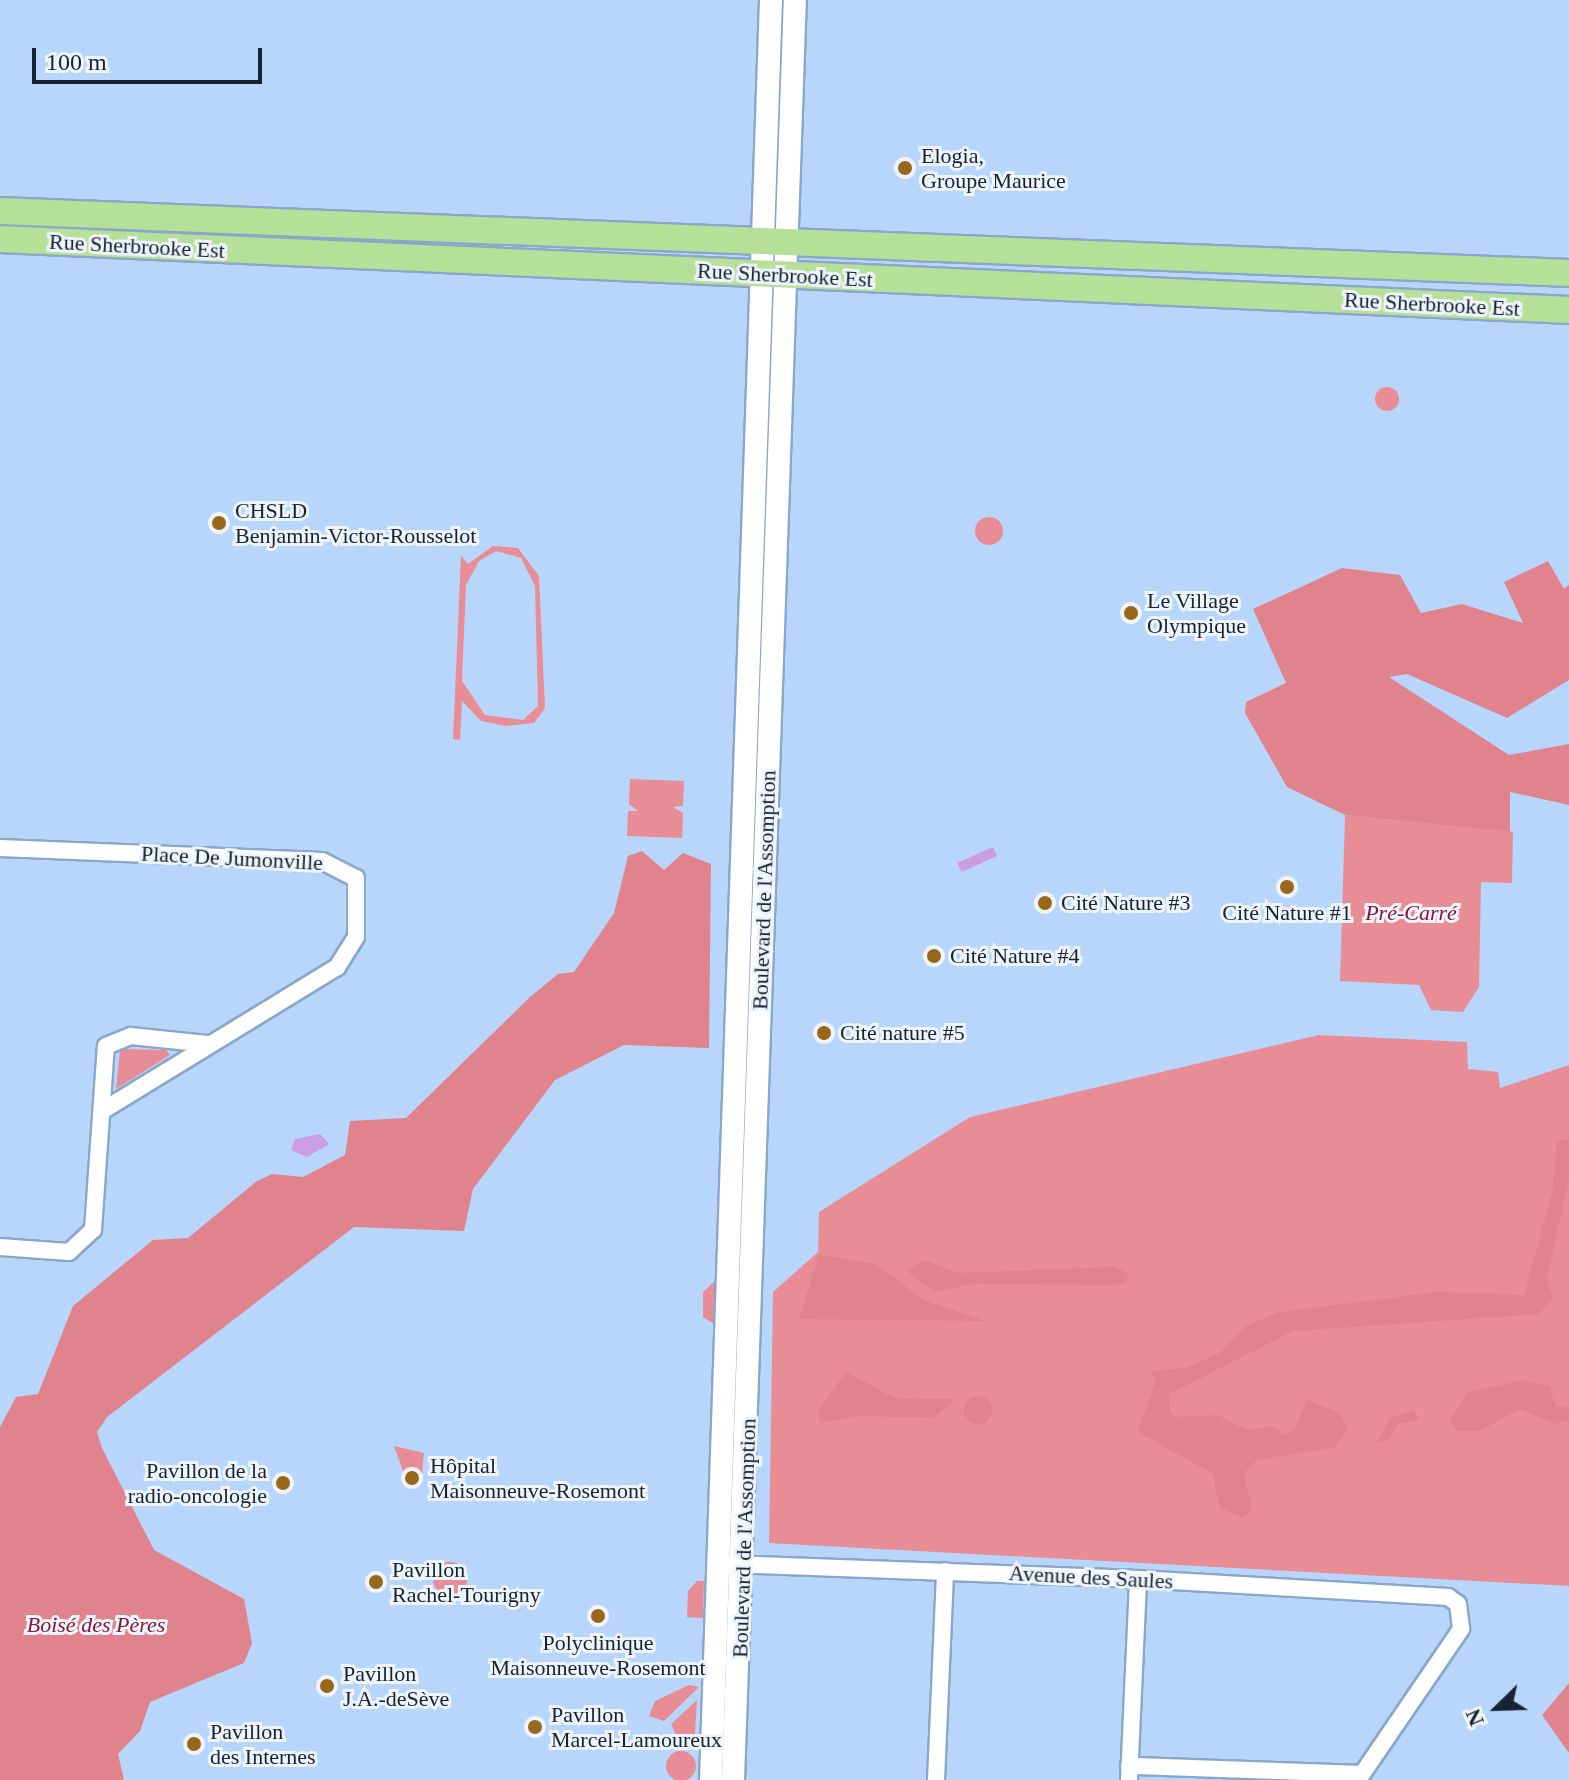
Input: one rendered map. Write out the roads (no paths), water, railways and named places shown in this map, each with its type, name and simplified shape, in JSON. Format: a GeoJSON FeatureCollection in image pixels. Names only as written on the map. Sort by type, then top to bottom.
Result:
{"type":"FeatureCollection","features":[{"type":"Feature","properties":{"kind":"main road","name":"Rue Sherbrooke Est"},"geometry":{"type":"LineString","coordinates":[[0,211],[772,245],[1569,273]]}},
{"type":"Feature","properties":{"kind":"main road","name":"Rue Sherbrooke Est"},"geometry":{"type":"LineString","coordinates":[[0,239],[1569,310]]}},
{"type":"Feature","properties":{"kind":"street","name":"Boulevard de l'Assomption"},"geometry":{"type":"LineString","coordinates":[[711,1780],[772,245],[764,149],[771,0]]}},
{"type":"Feature","properties":{"kind":"street","name":"Boulevard de l'Assomption"},"geometry":{"type":"LineString","coordinates":[[772,245],[788,149],[795,0]]}},
{"type":"Feature","properties":{"kind":"street"},"geometry":{"type":"LineString","coordinates":[[764,149],[788,149]]}},
{"type":"Feature","properties":{"kind":"street","name":"Boulevard de l'Assomption"},"geometry":{"type":"LineString","coordinates":[[733,1780],[744,1564],[771,274]]}},
{"type":"Feature","properties":{"kind":"street","name":"Place De Jumonville"},"geometry":{"type":"LineString","coordinates":[[0,848],[322,861],[351,871],[359,913],[351,953],[102,1111]]}},
{"type":"Feature","properties":{"kind":"street"},"geometry":{"type":"LineString","coordinates":[[0,1247],[81,1247],[93,1230],[103,1055],[112,1040],[209,1044]]}},
{"type":"Feature","properties":{"kind":"street","name":"Avenue des Saules"},"geometry":{"type":"LineString","coordinates":[[721,1563],[1138,1579],[1448,1597],[1458,1604],[1461,1629],[1362,1774],[1129,1773]]}},
{"type":"Feature","properties":{"kind":"street"},"geometry":{"type":"LineString","coordinates":[[936,1780],[945,1571]]}},
{"type":"Feature","properties":{"kind":"street"},"geometry":{"type":"LineString","coordinates":[[1129,1773],[1138,1579]]}},
{"type":"Feature","properties":{"kind":"place","name":"Elogia, Groupe Maurice"},"geometry":{"type":"Point","coordinates":[905,168]}},
{"type":"Feature","properties":{"kind":"place","name":"CHSLD Benjamin-Victor-Rousselot"},"geometry":{"type":"Point","coordinates":[219,523]}},
{"type":"Feature","properties":{"kind":"place","name":"Le Village Olympique"},"geometry":{"type":"Point","coordinates":[1131,613]}},
{"type":"Feature","properties":{"kind":"place","name":"Cité Nature #1"},"geometry":{"type":"Point","coordinates":[1287,887]}},
{"type":"Feature","properties":{"kind":"place","name":"Cité Nature #3"},"geometry":{"type":"Point","coordinates":[1045,903]}},
{"type":"Feature","properties":{"kind":"place","name":"Cité Nature #4"},"geometry":{"type":"Point","coordinates":[934,956]}},
{"type":"Feature","properties":{"kind":"place","name":"Cité nature #5"},"geometry":{"type":"Point","coordinates":[824,1033]}},
{"type":"Feature","properties":{"kind":"place","name":"Hôpital Maisonneuve-Rosemont"},"geometry":{"type":"Point","coordinates":[412,1478]}},
{"type":"Feature","properties":{"kind":"place","name":"Pavillon de la radio-oncologie"},"geometry":{"type":"Point","coordinates":[283,1483]}},
{"type":"Feature","properties":{"kind":"place","name":"Pavillon Rachel-Tourigny"},"geometry":{"type":"Point","coordinates":[376,1582]}},
{"type":"Feature","properties":{"kind":"place","name":"Polyclinique Maisonneuve-Rosemont"},"geometry":{"type":"Point","coordinates":[598,1616]}},
{"type":"Feature","properties":{"kind":"place","name":"Pavillon J.A.-deSève"},"geometry":{"type":"Point","coordinates":[327,1686]}},
{"type":"Feature","properties":{"kind":"place","name":"Pavillon Marcel-Lamoureux"},"geometry":{"type":"Point","coordinates":[535,1727]}},
{"type":"Feature","properties":{"kind":"place","name":"Pavillon des Internes"},"geometry":{"type":"Point","coordinates":[194,1744]}},
{"type":"Feature","properties":{"kind":"park label","name":"Pré-Carré"},"geometry":{"type":"Point","coordinates":[1411,913]}},
{"type":"Feature","properties":{"kind":"park label","name":"Boisé des Pères"},"geometry":{"type":"Point","coordinates":[96,1625]}}]}
